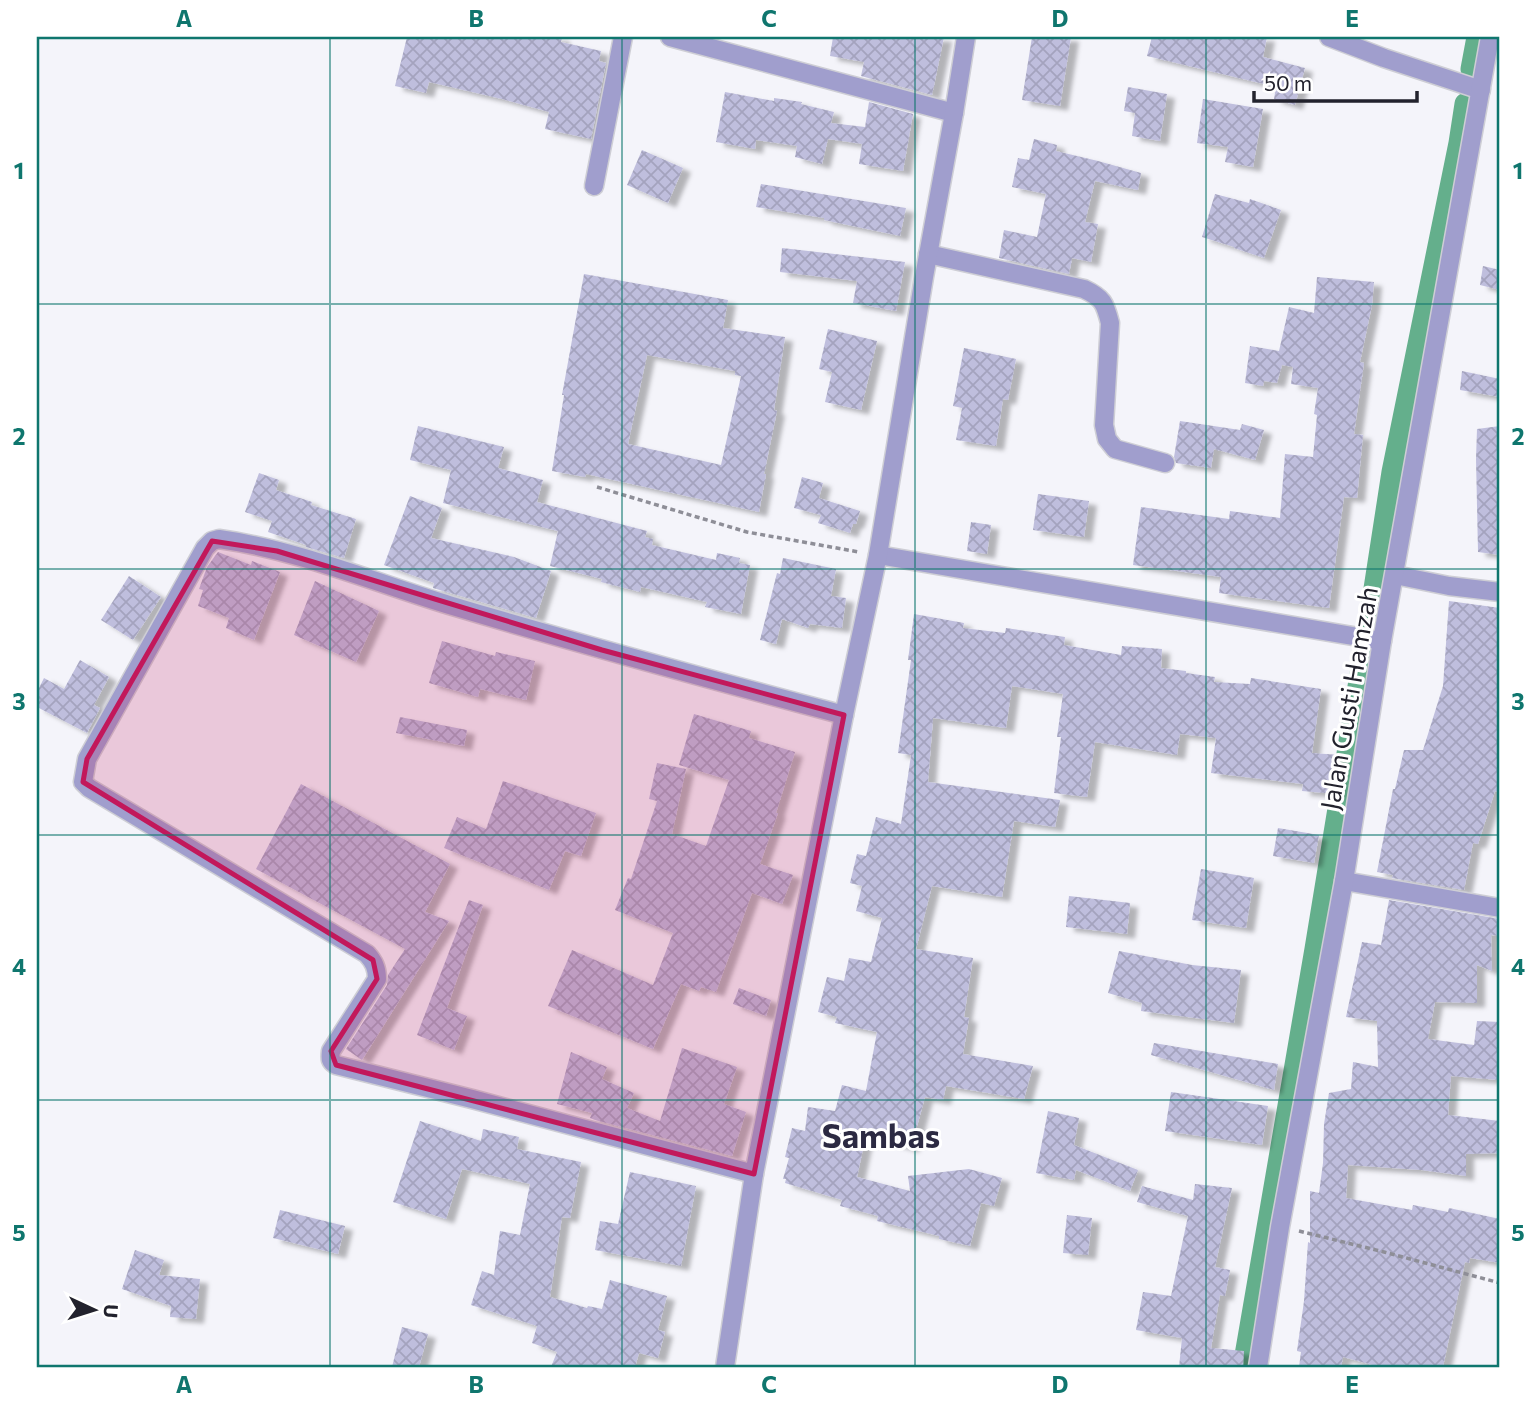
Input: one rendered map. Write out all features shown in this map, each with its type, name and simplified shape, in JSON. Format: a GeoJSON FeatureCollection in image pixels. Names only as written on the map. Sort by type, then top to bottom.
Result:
{"type":"FeatureCollection","features":[{"type":"Feature","properties":{"kind":"street"},"geometry":{"type":"LineString","coordinates":[[594,186],[623,37]]}},
{"type":"Feature","properties":{"kind":"street"},"geometry":{"type":"LineString","coordinates":[[670,37],[954,113]]}},
{"type":"Feature","properties":{"kind":"street"},"geometry":{"type":"LineString","coordinates":[[725,1367],[754,1174],[878,555],[966,37]]}},
{"type":"Feature","properties":{"kind":"street"},"geometry":{"type":"LineString","coordinates":[[1329,37],[1481,90]]}},
{"type":"Feature","properties":{"kind":"street","name":"Jalan Gusti Hamzah"},"geometry":{"type":"LineString","coordinates":[[1258,1367],[1280,1227],[1344,881],[1382,640],[1490,37]]}},
{"type":"Feature","properties":{"kind":"street"},"geometry":{"type":"LineString","coordinates":[[928,254],[1084,289],[1099,296],[1106,307],[1110,323],[1104,425],[1107,439],[1115,449],[1165,463]]}},
{"type":"Feature","properties":{"kind":"street"},"geometry":{"type":"LineString","coordinates":[[754,1174],[331,1062],[331,1052],[377,979],[373,960],[89,788],[83,782],[87,759],[205,548],[212,541],[219,539],[277,551],[589,646],[844,715]]}},
{"type":"Feature","properties":{"kind":"street"},"geometry":{"type":"LineString","coordinates":[[878,555],[1382,640]]}},
{"type":"Feature","properties":{"kind":"street"},"geometry":{"type":"LineString","coordinates":[[1395,575],[1449,586],[1500,592]]}},
{"type":"Feature","properties":{"kind":"street"},"geometry":{"type":"LineString","coordinates":[[1344,881],[1500,908]]}},
{"type":"Feature","properties":{"kind":"path"},"geometry":{"type":"LineString","coordinates":[[597,486],[747,532],[878,555]]}},
{"type":"Feature","properties":{"kind":"path"},"geometry":{"type":"LineString","coordinates":[[1280,1227],[1500,1283]]}},
{"type":"Feature","properties":{"kind":"highlighted area"},"geometry":{"type":"Polygon","coordinates":[[[212,541],[277,551],[602,650],[844,715],[754,1174],[336,1065],[331,1051],[377,979],[373,960],[83,782],[87,759],[212,541]]]}},
{"type":"Feature","properties":{"kind":"building"},"geometry":{"type":"Polygon","coordinates":[[[407,37],[562,37],[561,42],[601,51],[599,61],[606,63],[591,139],[545,129],[549,112],[502,99],[429,82],[426,93],[395,86],[407,37]]]}},
{"type":"Feature","properties":{"kind":"building"},"geometry":{"type":"Polygon","coordinates":[[[833,37],[944,37],[932,95],[861,76],[864,62],[830,56],[833,37]]]}},
{"type":"Feature","properties":{"kind":"building"},"geometry":{"type":"Polygon","coordinates":[[[1032,37],[1071,37],[1060,106],[1022,100],[1032,37]]]}},
{"type":"Feature","properties":{"kind":"building"},"geometry":{"type":"Polygon","coordinates":[[[1152,37],[1267,37],[1263,57],[1305,68],[1295,105],[1274,99],[1276,87],[1147,56],[1152,37]]]}},
{"type":"Feature","properties":{"kind":"building"},"geometry":{"type":"Polygon","coordinates":[[[1128,87],[1167,94],[1160,141],[1132,136],[1135,113],[1124,111],[1128,87]]]}},
{"type":"Feature","properties":{"kind":"building"},"geometry":{"type":"Polygon","coordinates":[[[725,92],[774,101],[774,98],[802,102],[801,104],[834,112],[831,123],[865,127],[869,102],[913,114],[903,171],[859,164],[862,144],[828,139],[822,164],[795,157],[797,146],[756,140],[755,149],[716,142],[725,92]]]}},
{"type":"Feature","properties":{"kind":"building"},"geometry":{"type":"Polygon","coordinates":[[[1203,99],[1263,109],[1253,167],[1225,162],[1228,147],[1197,143],[1203,99]]]}},
{"type":"Feature","properties":{"kind":"building"},"geometry":{"type":"Polygon","coordinates":[[[1034,139],[1057,145],[1056,151],[1141,173],[1138,190],[1095,181],[1085,222],[1098,224],[1091,262],[1072,258],[1069,274],[999,258],[1004,230],[1037,237],[1046,194],[1012,187],[1018,158],[1029,160],[1034,139]]]}},
{"type":"Feature","properties":{"kind":"building"},"geometry":{"type":"Polygon","coordinates":[[[642,150],[683,168],[668,203],[627,185],[642,150]]]}},
{"type":"Feature","properties":{"kind":"building"},"geometry":{"type":"Polygon","coordinates":[[[761,184],[906,208],[900,236],[824,218],[756,207],[761,184]]]}},
{"type":"Feature","properties":{"kind":"building"},"geometry":{"type":"Polygon","coordinates":[[[1215,194],[1249,203],[1250,199],[1281,210],[1264,258],[1202,237],[1215,194]]]}},
{"type":"Feature","properties":{"kind":"building"},"geometry":{"type":"Polygon","coordinates":[[[782,248],[905,262],[896,311],[853,303],[857,281],[780,272],[782,248]]]}},
{"type":"Feature","properties":{"kind":"building"},"geometry":{"type":"Polygon","coordinates":[[[1483,266],[1500,270],[1500,290],[1480,285],[1483,266]]]}},
{"type":"Feature","properties":{"kind":"building"},"geometry":{"type":"Polygon","coordinates":[[[584,274],[728,300],[723,328],[785,337],[774,410],[777,411],[759,512],[586,474],[585,477],[552,471],[562,395],[584,274]],[[647,355],[628,444],[721,465],[741,376],[735,375],[735,371],[647,355]]]}},
{"type":"Feature","properties":{"kind":"building"},"geometry":{"type":"Polygon","coordinates":[[[1317,277],[1374,282],[1360,362],[1364,363],[1354,434],[1363,435],[1357,498],[1344,497],[1329,608],[1219,593],[1221,577],[1133,565],[1141,507],[1229,519],[1230,511],[1280,518],[1285,454],[1313,457],[1317,415],[1314,414],[1318,388],[1291,384],[1293,367],[1282,365],[1277,383],[1264,381],[1263,386],[1245,383],[1250,346],[1279,351],[1289,307],[1314,313],[1317,277]]]}},
{"type":"Feature","properties":{"kind":"building"},"geometry":{"type":"Polygon","coordinates":[[[828,329],[877,341],[861,410],[825,402],[832,372],[819,369],[828,329]]]}},
{"type":"Feature","properties":{"kind":"building"},"geometry":{"type":"Polygon","coordinates":[[[964,348],[1016,359],[1008,400],[1003,399],[996,446],[956,440],[962,408],[953,406],[964,348]]]}},
{"type":"Feature","properties":{"kind":"building"},"geometry":{"type":"Polygon","coordinates":[[[1462,371],[1500,379],[1500,397],[1460,390],[1462,371]]]}},
{"type":"Feature","properties":{"kind":"building"},"geometry":{"type":"Polygon","coordinates":[[[1180,421],[1240,430],[1242,424],[1264,430],[1255,460],[1214,449],[1211,468],[1176,463],[1174,457],[1180,421]]]}},
{"type":"Feature","properties":{"kind":"building"},"geometry":{"type":"Polygon","coordinates":[[[418,426],[504,447],[498,468],[543,480],[537,502],[647,531],[645,537],[653,539],[652,545],[716,560],[717,553],[740,558],[739,563],[750,565],[741,614],[705,607],[707,602],[641,587],[640,592],[550,566],[558,531],[443,503],[451,470],[410,460],[418,426]]]}},
{"type":"Feature","properties":{"kind":"building"},"geometry":{"type":"Polygon","coordinates":[[[1500,426],[1500,555],[1478,552],[1476,459],[1477,429],[1500,426]]]}},
{"type":"Feature","properties":{"kind":"building"},"geometry":{"type":"Polygon","coordinates":[[[259,473],[279,480],[276,490],[312,502],[311,505],[356,519],[344,558],[268,532],[272,521],[245,512],[259,473]]]}},
{"type":"Feature","properties":{"kind":"building"},"geometry":{"type":"Polygon","coordinates":[[[802,477],[823,483],[819,498],[860,511],[850,533],[818,523],[821,515],[794,508],[802,477]]]}},
{"type":"Feature","properties":{"kind":"building"},"geometry":{"type":"Polygon","coordinates":[[[1038,494],[1089,501],[1084,537],[1033,530],[1038,494]]]}},
{"type":"Feature","properties":{"kind":"building"},"geometry":{"type":"Polygon","coordinates":[[[410,496],[442,508],[431,538],[514,557],[551,571],[536,618],[433,588],[434,583],[384,565],[410,496]]]}},
{"type":"Feature","properties":{"kind":"building"},"geometry":{"type":"Polygon","coordinates":[[[971,522],[991,525],[987,554],[967,551],[971,522]]]}},
{"type":"Feature","properties":{"kind":"building"},"geometry":{"type":"Polygon","coordinates":[[[218,552],[251,565],[252,561],[280,572],[254,640],[226,628],[229,618],[198,606],[203,590],[199,589],[207,567],[218,552]]]}},
{"type":"Feature","properties":{"kind":"building"},"geometry":{"type":"Polygon","coordinates":[[[783,558],[836,569],[831,596],[846,598],[842,628],[810,624],[808,628],[782,619],[776,644],[760,640],[783,558]]]}},
{"type":"Feature","properties":{"kind":"building"},"geometry":{"type":"Polygon","coordinates":[[[129,576],[161,597],[133,640],[101,620],[129,576]]]}},
{"type":"Feature","properties":{"kind":"building"},"geometry":{"type":"Polygon","coordinates":[[[315,581],[379,611],[356,662],[294,635],[315,581]]]}},
{"type":"Feature","properties":{"kind":"building"},"geometry":{"type":"Polygon","coordinates":[[[1449,601],[1500,608],[1500,792],[1495,791],[1478,844],[1473,843],[1464,890],[1392,878],[1393,875],[1377,872],[1393,789],[1404,750],[1423,750],[1443,686],[1449,601]]]}},
{"type":"Feature","properties":{"kind":"building"},"geometry":{"type":"Polygon","coordinates":[[[914,614],[964,623],[963,628],[1005,633],[1006,628],[1065,637],[1064,645],[1121,655],[1122,646],[1162,649],[1161,668],[1215,677],[1214,682],[1250,684],[1251,678],[1321,689],[1312,753],[1340,755],[1337,794],[1302,791],[1303,784],[1211,773],[1216,738],[1180,734],[1177,755],[1095,742],[1087,797],[1054,793],[1063,694],[1012,686],[1006,728],[933,718],[928,782],[1060,800],[1055,827],[1014,821],[1002,897],[932,886],[916,949],[973,958],[964,1017],[969,1018],[963,1054],[1033,1066],[1024,1099],[946,1086],[943,1100],[925,1097],[911,1148],[866,1135],[857,1177],[910,1191],[908,1176],[969,1169],[1002,1178],[994,1206],[981,1203],[970,1246],[877,1221],[878,1216],[840,1206],[842,1200],[785,1183],[786,1179],[783,1179],[789,1158],[785,1157],[792,1128],[805,1131],[808,1107],[835,1111],[842,1085],[866,1091],[877,1032],[835,1023],[837,1017],[818,1012],[827,977],[844,981],[849,958],[871,962],[882,918],[856,911],[862,886],[850,883],[857,854],[866,856],[876,817],[901,824],[911,755],[898,753],[911,660],[908,660],[914,614]]]}},
{"type":"Feature","properties":{"kind":"building"},"geometry":{"type":"Polygon","coordinates":[[[442,641],[495,656],[496,652],[535,661],[526,700],[480,689],[478,697],[429,683],[442,641]]]}},
{"type":"Feature","properties":{"kind":"building"},"geometry":{"type":"Polygon","coordinates":[[[80,660],[109,677],[94,705],[100,708],[87,733],[37,707],[37,692],[44,678],[64,689],[80,660]]]}},
{"type":"Feature","properties":{"kind":"building"},"geometry":{"type":"Polygon","coordinates":[[[694,714],[751,731],[749,738],[795,752],[760,864],[793,875],[782,904],[752,893],[716,992],[701,987],[699,991],[681,984],[653,1049],[548,1006],[572,950],[653,985],[673,933],[615,910],[628,878],[631,879],[657,801],[649,799],[657,763],[686,769],[672,834],[706,846],[729,780],[679,765],[694,714]]]}},
{"type":"Feature","properties":{"kind":"building"},"geometry":{"type":"Polygon","coordinates":[[[400,717],[467,730],[464,746],[396,733],[400,717]]]}},
{"type":"Feature","properties":{"kind":"building"},"geometry":{"type":"Polygon","coordinates":[[[503,781],[596,813],[581,856],[565,851],[549,890],[444,848],[457,817],[486,829],[503,781]]]}},
{"type":"Feature","properties":{"kind":"building"},"geometry":{"type":"Polygon","coordinates":[[[301,784],[450,864],[425,912],[449,921],[362,1060],[346,1049],[387,985],[388,975],[405,949],[256,869],[301,784]]]}},
{"type":"Feature","properties":{"kind":"building"},"geometry":{"type":"Polygon","coordinates":[[[1278,828],[1319,835],[1314,863],[1273,856],[1278,828]]]}},
{"type":"Feature","properties":{"kind":"building"},"geometry":{"type":"Polygon","coordinates":[[[1201,869],[1254,878],[1246,928],[1192,920],[1201,869]]]}},
{"type":"Feature","properties":{"kind":"building"},"geometry":{"type":"Polygon","coordinates":[[[1069,896],[1130,903],[1127,934],[1066,927],[1069,896]]]}},
{"type":"Feature","properties":{"kind":"building"},"geometry":{"type":"Polygon","coordinates":[[[469,900],[483,905],[447,1008],[467,1016],[454,1050],[417,1035],[469,900]]]}},
{"type":"Feature","properties":{"kind":"building"},"geometry":{"type":"Polygon","coordinates":[[[1389,900],[1500,919],[1500,936],[1491,935],[1492,971],[1477,965],[1477,1003],[1435,1002],[1428,1039],[1474,1045],[1477,1021],[1500,1022],[1500,1080],[1451,1076],[1448,1115],[1500,1121],[1500,1153],[1466,1154],[1466,1176],[1348,1165],[1346,1198],[1412,1210],[1413,1205],[1448,1212],[1449,1208],[1500,1219],[1500,1263],[1470,1258],[1469,1263],[1465,1262],[1443,1367],[1380,1367],[1343,1357],[1341,1367],[1299,1367],[1301,1352],[1297,1351],[1308,1242],[1310,1243],[1310,1191],[1319,1193],[1329,1093],[1351,1089],[1353,1062],[1378,1067],[1377,1021],[1346,1017],[1362,942],[1381,945],[1389,900]]]}},
{"type":"Feature","properties":{"kind":"building"},"geometry":{"type":"Polygon","coordinates":[[[1119,951],[1192,965],[1241,970],[1234,1023],[1141,1011],[1142,1003],[1108,993],[1119,951]]]}},
{"type":"Feature","properties":{"kind":"building"},"geometry":{"type":"Polygon","coordinates":[[[739,988],[771,1000],[766,1016],[733,1004],[739,988]]]}},
{"type":"Feature","properties":{"kind":"building"},"geometry":{"type":"Polygon","coordinates":[[[1154,1043],[1278,1064],[1274,1090],[1151,1055],[1154,1043]]]}},
{"type":"Feature","properties":{"kind":"building"},"geometry":{"type":"Polygon","coordinates":[[[682,1048],[737,1067],[724,1104],[746,1112],[732,1156],[595,1120],[590,1118],[592,1113],[557,1104],[571,1052],[607,1067],[602,1079],[634,1093],[627,1108],[660,1121],[682,1048]]]}},
{"type":"Feature","properties":{"kind":"building"},"geometry":{"type":"Polygon","coordinates":[[[1171,1092],[1268,1106],[1262,1145],[1165,1131],[1171,1092]]]}},
{"type":"Feature","properties":{"kind":"building"},"geometry":{"type":"Polygon","coordinates":[[[1048,1111],[1079,1118],[1074,1145],[1138,1170],[1130,1191],[1076,1170],[1074,1180],[1036,1173],[1048,1111]]]}},
{"type":"Feature","properties":{"kind":"building"},"geometry":{"type":"Polygon","coordinates":[[[420,1121],[481,1141],[483,1129],[519,1137],[517,1149],[581,1162],[570,1218],[562,1217],[550,1297],[587,1308],[602,1309],[610,1280],[667,1296],[658,1330],[665,1332],[658,1358],[639,1353],[635,1367],[551,1367],[557,1352],[532,1343],[537,1326],[471,1305],[482,1271],[494,1275],[500,1231],[520,1235],[530,1184],[462,1169],[446,1219],[393,1202],[420,1121]]]}},
{"type":"Feature","properties":{"kind":"building"},"geometry":{"type":"Polygon","coordinates":[[[630,1172],[696,1186],[681,1266],[595,1250],[600,1221],[618,1224],[630,1172]]]}},
{"type":"Feature","properties":{"kind":"building"},"geometry":{"type":"Polygon","coordinates":[[[1195,1184],[1232,1188],[1215,1267],[1230,1270],[1225,1296],[1220,1295],[1211,1348],[1244,1351],[1243,1367],[1179,1367],[1182,1338],[1136,1330],[1143,1292],[1171,1296],[1188,1216],[1137,1202],[1142,1186],[1193,1200],[1195,1184]]]}},
{"type":"Feature","properties":{"kind":"building"},"geometry":{"type":"Polygon","coordinates":[[[280,1210],[345,1226],[338,1254],[273,1238],[280,1210]]]}},
{"type":"Feature","properties":{"kind":"building"},"geometry":{"type":"Polygon","coordinates":[[[1067,1215],[1092,1218],[1088,1255],[1063,1253],[1067,1215]]]}},
{"type":"Feature","properties":{"kind":"building"},"geometry":{"type":"Polygon","coordinates":[[[135,1250],[164,1260],[159,1275],[200,1279],[196,1319],[170,1317],[171,1306],[122,1289],[135,1250]]]}},
{"type":"Feature","properties":{"kind":"building"},"geometry":{"type":"Polygon","coordinates":[[[402,1327],[428,1334],[419,1367],[392,1367],[402,1327]]]}},
{"type":"Feature","properties":{"kind":"waterway"},"geometry":{"type":"LineString","coordinates":[[1472,69],[1478,37]]}},
{"type":"Feature","properties":{"kind":"waterway"},"geometry":{"type":"LineString","coordinates":[[1370,621],[1393,472],[1466,104]]}},
{"type":"Feature","properties":{"kind":"waterway"},"geometry":{"type":"LineString","coordinates":[[1244,1367],[1364,656]]}},
{"type":"Feature","properties":{"kind":"district","name":"Sambas"},"geometry":{"type":"Point","coordinates":[881,1134]}}]}
